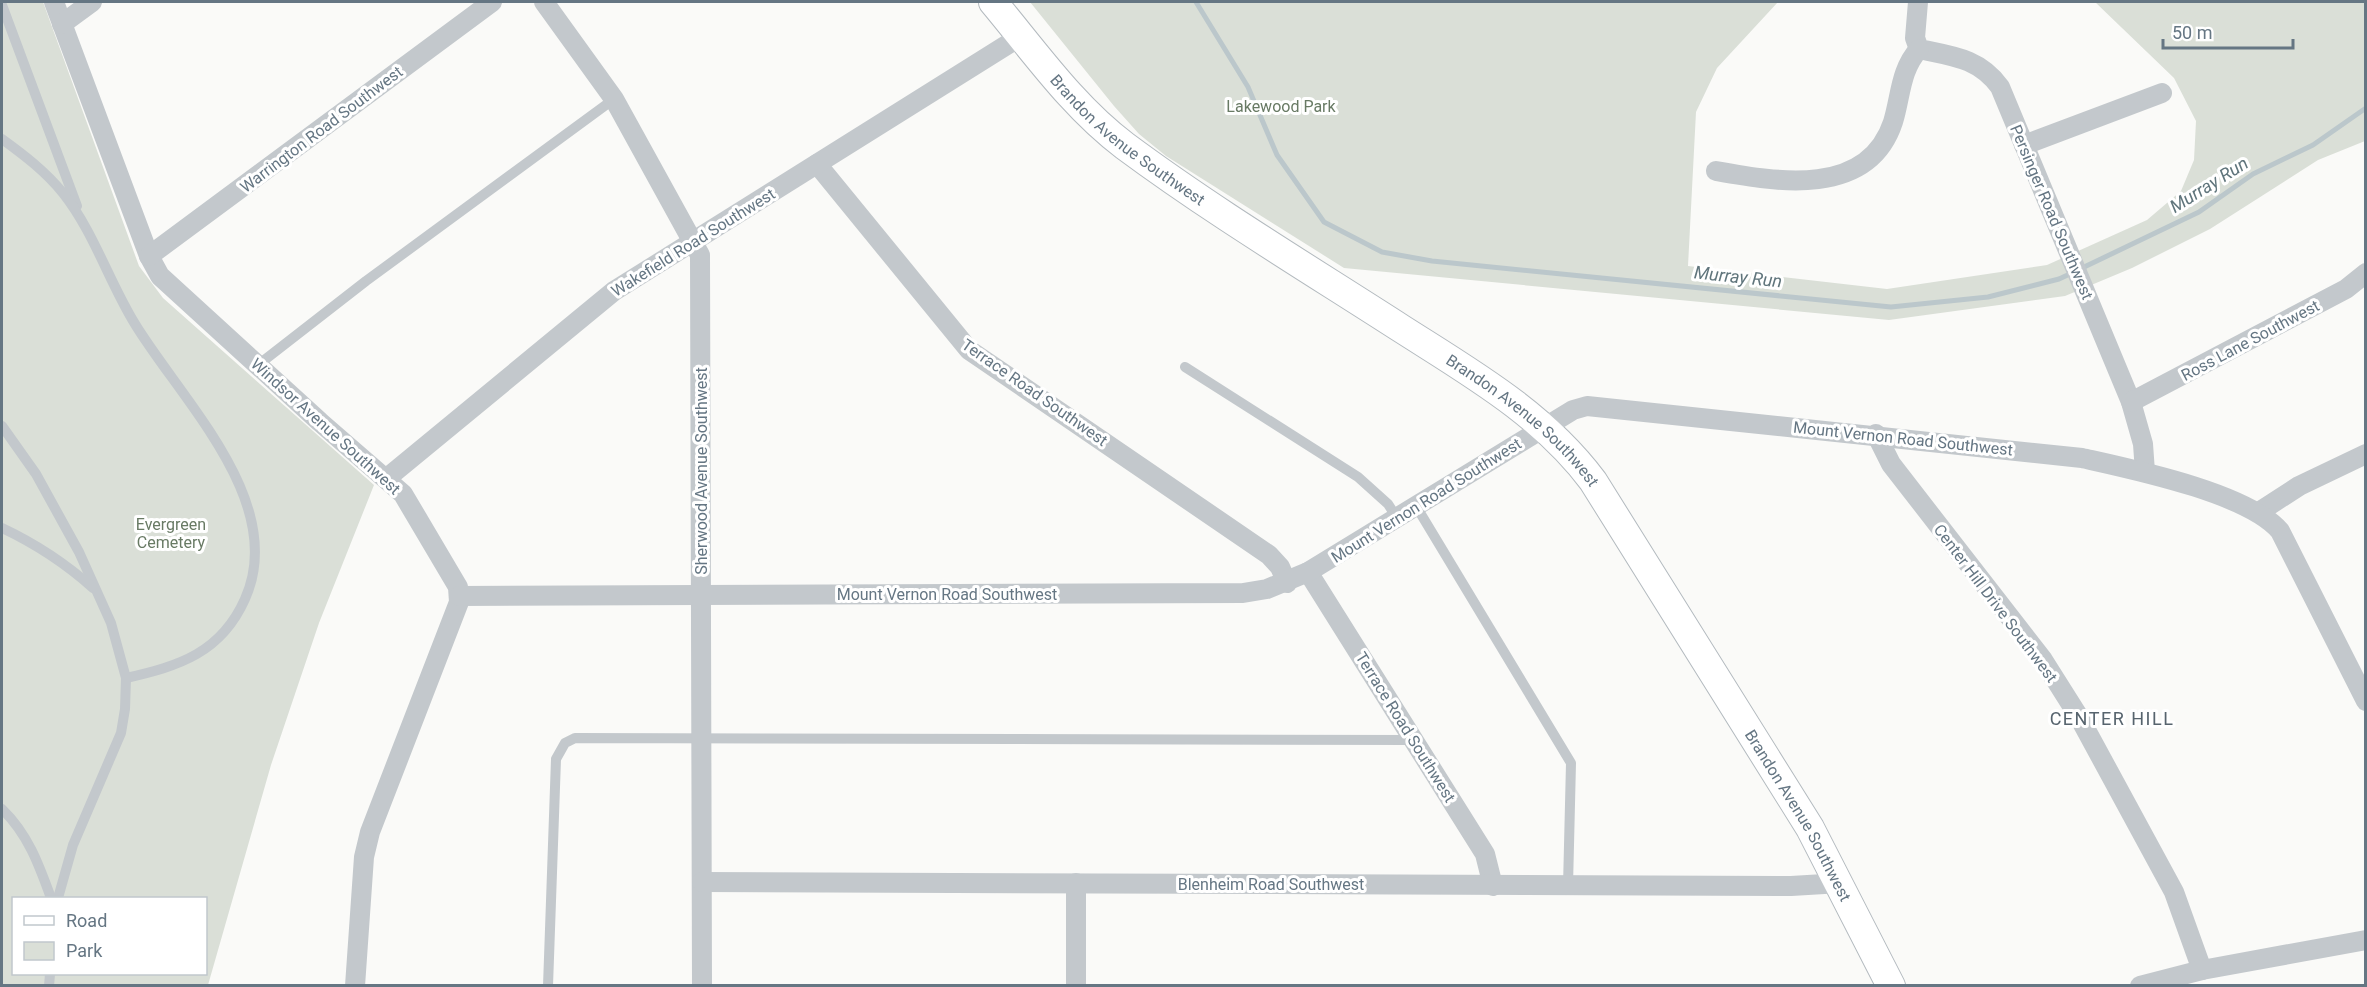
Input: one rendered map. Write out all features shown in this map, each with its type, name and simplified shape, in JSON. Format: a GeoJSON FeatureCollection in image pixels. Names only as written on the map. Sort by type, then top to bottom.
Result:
{"type":"FeatureCollection","features":[{"type":"Feature","properties":{"kind":"main road","name":"Brandon Avenue Southwest"},"geometry":{"type":"LineString","coordinates":[[993,2],[1070,94],[1123,144],[1193,194],[1507,396],[1575,456],[1593,481],[1810,828],[1891,986]]}},
{"type":"Feature","properties":{"kind":"street","name":"Windsor Avenue Southwest"},"geometry":{"type":"LineString","coordinates":[[54,2],[149,256],[160,276],[387,478],[402,494],[417,515],[458,587],[459,596]]}},
{"type":"Feature","properties":{"kind":"street"},"geometry":{"type":"LineString","coordinates":[[63,24],[92,2]]}},
{"type":"Feature","properties":{"kind":"street","name":"Warrington Road Southwest"},"geometry":{"type":"LineString","coordinates":[[149,256],[492,2]]}},
{"type":"Feature","properties":{"kind":"street","name":"Sherwood Avenue Southwest"},"geometry":{"type":"LineString","coordinates":[[544,2],[614,99],[700,255],[702,986]]}},
{"type":"Feature","properties":{"kind":"street"},"geometry":{"type":"LineString","coordinates":[[1716,171],[1761,179],[1805,180],[1836,176],[1855,169],[1879,149],[1899,104],[1903,73],[1909,60],[1919,49],[1916,38],[1918,2]]}},
{"type":"Feature","properties":{"kind":"street","name":"Wakefield Road Southwest"},"geometry":{"type":"LineString","coordinates":[[387,478],[614,291],[1021,36]]}},
{"type":"Feature","properties":{"kind":"street","name":"Persinger Road Southwest"},"geometry":{"type":"LineString","coordinates":[[1919,49],[1964,58],[1991,74],[2000,87],[2131,402],[2143,444],[2145,472]]}},
{"type":"Feature","properties":{"kind":"street"},"geometry":{"type":"LineString","coordinates":[[2024,145],[2162,93]]}},
{"type":"Feature","properties":{"kind":"street","name":"Terrace Road Southwest"},"geometry":{"type":"LineString","coordinates":[[817,164],[969,350],[1269,555],[1280,567],[1287,583]]}},
{"type":"Feature","properties":{"kind":"street","name":"Ross Lane Southwest"},"geometry":{"type":"LineString","coordinates":[[2131,402],[2346,289],[2366,273]]}},
{"type":"Feature","properties":{"kind":"street","name":"Mount Vernon Road Southwest"},"geometry":{"type":"LineString","coordinates":[[459,596],[1244,593],[1287,583],[1308,572],[1544,427],[1573,410],[1587,406],[1876,434],[2082,458],[2145,472],[2259,512]]}},
{"type":"Feature","properties":{"kind":"street","name":"Center Hill Drive Southwest"},"geometry":{"type":"LineString","coordinates":[[1876,434],[1891,464],[2043,660],[2079,717],[2174,892],[2202,970]]}},
{"type":"Feature","properties":{"kind":"street"},"geometry":{"type":"LineString","coordinates":[[2366,454],[2299,486],[2259,512],[2280,531],[2366,701]]}},
{"type":"Feature","properties":{"kind":"street","name":"Terrace Road Southwest"},"geometry":{"type":"LineString","coordinates":[[1308,572],[1485,854],[1493,886]]}},
{"type":"Feature","properties":{"kind":"street"},"geometry":{"type":"LineString","coordinates":[[355,986],[364,857],[370,832],[422,702],[459,596]]}},
{"type":"Feature","properties":{"kind":"street","name":"Blenheim Road Southwest"},"geometry":{"type":"LineString","coordinates":[[702,882],[1493,886],[1791,886],[1840,883]]}},
{"type":"Feature","properties":{"kind":"street"},"geometry":{"type":"LineString","coordinates":[[1076,883],[1076,986]]}},
{"type":"Feature","properties":{"kind":"street"},"geometry":{"type":"LineString","coordinates":[[2140,986],[2202,970],[2366,940]]}},
{"type":"Feature","properties":{"kind":"lane"},"geometry":{"type":"LineString","coordinates":[[2,5],[84,226]]}},
{"type":"Feature","properties":{"kind":"lane"},"geometry":{"type":"LineString","coordinates":[[258,365],[366,281],[614,99]]}},
{"type":"Feature","properties":{"kind":"lane"},"geometry":{"type":"LineString","coordinates":[[2,139],[46,174],[64,195],[84,226],[136,325],[235,474],[251,514],[255,539],[254,566],[248,592],[239,612],[226,631],[210,646],[172,667],[126,678]]}},
{"type":"Feature","properties":{"kind":"lane"},"geometry":{"type":"LineString","coordinates":[[1185,367],[1358,477],[1388,504],[1397,518]]}},
{"type":"Feature","properties":{"kind":"lane"},"geometry":{"type":"LineString","coordinates":[[2,426],[57,509],[98,593],[121,653],[126,678],[125,710],[121,733],[73,844],[58,897]]}},
{"type":"Feature","properties":{"kind":"lane"},"geometry":{"type":"LineString","coordinates":[[1416,506],[1571,763],[1568,886]]}},
{"type":"Feature","properties":{"kind":"lane"},"geometry":{"type":"LineString","coordinates":[[2,528],[40,547],[71,568],[98,593]]}},
{"type":"Feature","properties":{"kind":"lane"},"geometry":{"type":"LineString","coordinates":[[548,986],[556,759],[559,749],[575,738],[1413,740]]}},
{"type":"Feature","properties":{"kind":"lane"},"geometry":{"type":"LineString","coordinates":[[2,809],[24,836],[37,859],[51,897]]}},
{"type":"Feature","properties":{"kind":"green space","name":"Evergreen Cemetery"},"geometry":{"type":"Polygon","coordinates":[[[2,2],[43,2],[139,266],[163,298],[374,485],[319,623],[271,765],[208,985],[2,986],[2,2]]]}},
{"type":"Feature","properties":{"kind":"green space","name":"Lakewood Park"},"geometry":{"type":"Polygon","coordinates":[[[1030,2],[1778,2],[1717,68],[1696,112],[1688,266],[1887,289],[2047,265],[2147,220],[2181,191],[2194,160],[2196,121],[2174,78],[2095,2],[2365,2],[2365,141],[2318,160],[2210,229],[2132,268],[2065,296],[1889,320],[1344,268],[1166,156],[1139,134],[1030,2]]]}},
{"type":"Feature","properties":{"kind":"waterway","name":"Murray Run"},"geometry":{"type":"LineString","coordinates":[[1196,2],[1248,87],[1277,155],[1324,222],[1382,252],[1432,261],[1891,307],[1988,297],[2059,279],[2072,273]]}},
{"type":"Feature","properties":{"kind":"waterway","name":"Murray Run"},"geometry":{"type":"LineString","coordinates":[[2080,269],[2199,212],[2253,174],[2313,145],[2366,108]]}},
{"type":"Feature","properties":{"kind":"district","name":"CENTER HILL"},"geometry":{"type":"Point","coordinates":[2112,719]}}]}
